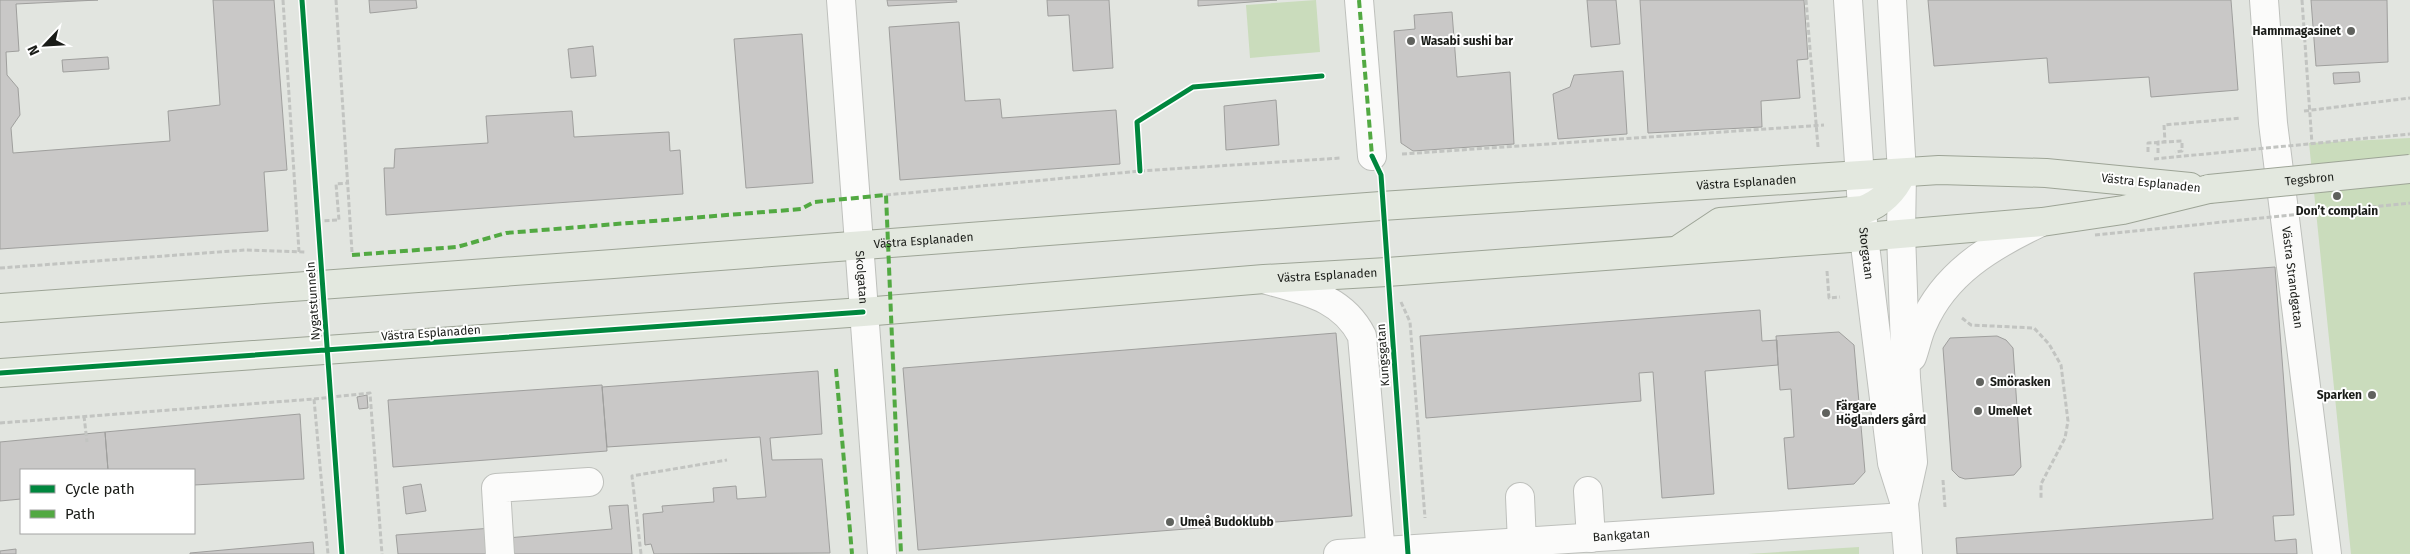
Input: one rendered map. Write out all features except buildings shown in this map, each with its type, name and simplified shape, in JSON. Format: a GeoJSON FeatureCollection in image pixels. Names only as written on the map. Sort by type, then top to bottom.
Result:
{"type":"FeatureCollection","features":[{"type":"Feature","properties":{"kind":"main road","name":"Tegsbron"},"geometry":{"type":"LineString","coordinates":[[2209,189],[2410,169]]}},
{"type":"Feature","properties":{"kind":"main road","name":"Västra Esplanaden"},"geometry":{"type":"LineString","coordinates":[[0,308],[1381,206],[1939,170],[2046,173],[2209,189]]}},
{"type":"Feature","properties":{"kind":"main road"},"geometry":{"type":"LineString","coordinates":[[1863,224],[1896,187],[1902,173]]}},
{"type":"Feature","properties":{"kind":"main road","name":"Västra Esplanaden"},"geometry":{"type":"LineString","coordinates":[[0,373],[863,312],[1264,279],[1387,272],[1679,249],[1863,224],[1901,233],[2042,222],[2131,208],[2209,189]]}},
{"type":"Feature","properties":{"kind":"street","name":"Skolgatan"},"geometry":{"type":"LineString","coordinates":[[841,0],[882,554]]}},
{"type":"Feature","properties":{"kind":"street"},"geometry":{"type":"LineString","coordinates":[[1358,0],[1372,156]]}},
{"type":"Feature","properties":{"kind":"street","name":"Storgatan"},"geometry":{"type":"LineString","coordinates":[[1848,0],[1863,224],[1892,463],[1905,510],[1908,554]]}},
{"type":"Feature","properties":{"kind":"street","name":"Storgatan"},"geometry":{"type":"LineString","coordinates":[[1892,0],[1902,173],[1901,233],[1906,378],[1913,462],[1905,510]]}},
{"type":"Feature","properties":{"kind":"street","name":"Västra Strandgatan"},"geometry":{"type":"LineString","coordinates":[[2264,0],[2272,115],[2327,554]]}},
{"type":"Feature","properties":{"kind":"street","name":"Storgatan"},"geometry":{"type":"LineString","coordinates":[[1906,378],[1922,324],[1944,288],[1958,273],[2003,240],[2042,222]]}},
{"type":"Feature","properties":{"kind":"street","name":"Kungsgatan"},"geometry":{"type":"LineString","coordinates":[[1264,279],[1309,292],[1340,308],[1354,320],[1362,336],[1381,552]]}},
{"type":"Feature","properties":{"kind":"street"},"geometry":{"type":"LineString","coordinates":[[500,554],[496,488],[589,482]]}},
{"type":"Feature","properties":{"kind":"street"},"geometry":{"type":"LineString","coordinates":[[1588,491],[1591,538]]}},
{"type":"Feature","properties":{"kind":"street"},"geometry":{"type":"LineString","coordinates":[[1520,496],[1522,543]]}},
{"type":"Feature","properties":{"kind":"street","name":"Bankgatan"},"geometry":{"type":"LineString","coordinates":[[1338,554],[1591,538],[1905,510]]}},
{"type":"Feature","properties":{"kind":"path"},"geometry":{"type":"LineString","coordinates":[[283,0],[299,252]]}},
{"type":"Feature","properties":{"kind":"path"},"geometry":{"type":"LineString","coordinates":[[336,0],[352,255],[345,255]]}},
{"type":"Feature","properties":{"kind":"path"},"geometry":{"type":"LineString","coordinates":[[2302,0],[2312,144]]}},
{"type":"Feature","properties":{"kind":"path"},"geometry":{"type":"LineString","coordinates":[[2153,143],[2163,142],[2172,142],[2182,141],[2182,152],[2158,153],[2158,148],[2158,142],[2165,142],[2164,134],[2164,125],[2310,111],[2410,98]]}},
{"type":"Feature","properties":{"kind":"path"},"geometry":{"type":"LineString","coordinates":[[885,186],[886,195],[1140,171],[1816,126]]}},
{"type":"Feature","properties":{"kind":"path"},"geometry":{"type":"LineString","coordinates":[[2154,159],[2410,134]]}},
{"type":"Feature","properties":{"kind":"path"},"geometry":{"type":"LineString","coordinates":[[1140,161],[1140,171]]}},
{"type":"Feature","properties":{"kind":"path"},"geometry":{"type":"LineString","coordinates":[[317,221],[339,220],[336,184],[349,184]]}},
{"type":"Feature","properties":{"kind":"path"},"geometry":{"type":"LineString","coordinates":[[2095,235],[2410,203]]}},
{"type":"Feature","properties":{"kind":"path"},"geometry":{"type":"LineString","coordinates":[[316,212],[317,228]]}},
{"type":"Feature","properties":{"kind":"path"},"geometry":{"type":"LineString","coordinates":[[0,268],[246,250],[315,254]]}},
{"type":"Feature","properties":{"kind":"path"},"geometry":{"type":"LineString","coordinates":[[1955,313],[1971,325],[2034,328],[2049,344],[2061,365],[2068,421],[2065,438],[2041,484],[2041,500]]}},
{"type":"Feature","properties":{"kind":"path"},"geometry":{"type":"LineString","coordinates":[[1410,322],[1427,548]]}},
{"type":"Feature","properties":{"kind":"path"},"geometry":{"type":"LineString","coordinates":[[329,392],[330,401]]}},
{"type":"Feature","properties":{"kind":"path"},"geometry":{"type":"LineString","coordinates":[[0,423],[370,393],[382,554]]}},
{"type":"Feature","properties":{"kind":"path"},"geometry":{"type":"LineString","coordinates":[[314,399],[328,554]]}},
{"type":"Feature","properties":{"kind":"path"},"geometry":{"type":"LineString","coordinates":[[84,416],[87,442]]}},
{"type":"Feature","properties":{"kind":"path"},"geometry":{"type":"LineString","coordinates":[[641,554],[632,476],[727,460]]}},
{"type":"Feature","properties":{"kind":"green space"},"geometry":{"type":"Polygon","coordinates":[[[1316,0],[1320,52],[1250,58],[1246,5],[1316,0]]]}},
{"type":"Feature","properties":{"kind":"green space","name":"Sparken"},"geometry":{"type":"Polygon","coordinates":[[[2410,138],[2410,554],[2351,554],[2309,143],[2410,138]]]}},
{"type":"Feature","properties":{"kind":"green space"},"geometry":{"type":"Polygon","coordinates":[[[1859,547],[1859,554],[1748,554],[1859,547]]]}},
{"type":"Feature","properties":{"kind":"marked path"},"geometry":{"type":"LineString","coordinates":[[1359,0],[1372,156]]}},
{"type":"Feature","properties":{"kind":"marked path"},"geometry":{"type":"LineString","coordinates":[[352,255],[457,247],[506,233],[801,209],[814,202],[886,195],[901,554]]}},
{"type":"Feature","properties":{"kind":"marked path"},"geometry":{"type":"LineString","coordinates":[[836,369],[852,554]]}},
{"type":"Feature","properties":{"kind":"cycle path","name":"Nygatstunneln"},"geometry":{"type":"LineString","coordinates":[[302,0],[342,554]]}},
{"type":"Feature","properties":{"kind":"cycle path"},"geometry":{"type":"LineString","coordinates":[[1140,171],[1137,122],[1193,87],[1322,76]]}},
{"type":"Feature","properties":{"kind":"cycle path"},"geometry":{"type":"LineString","coordinates":[[1372,156],[1381,175],[1408,554]]}},
{"type":"Feature","properties":{"kind":"cycle path"},"geometry":{"type":"LineString","coordinates":[[0,373],[863,312]]}},
{"type":"Feature","properties":{"kind":"place","name":"Hamnmagasinet"},"geometry":{"type":"Point","coordinates":[2351,31]}},
{"type":"Feature","properties":{"kind":"place","name":"Wasabi sushi bar"},"geometry":{"type":"Point","coordinates":[1411,41]}},
{"type":"Feature","properties":{"kind":"place","name":"Don’t complain"},"geometry":{"type":"Point","coordinates":[2337,196]}},
{"type":"Feature","properties":{"kind":"place","name":"Smörasken"},"geometry":{"type":"Point","coordinates":[1980,382]}},
{"type":"Feature","properties":{"kind":"place","name":"Sparken"},"geometry":{"type":"Point","coordinates":[2372,395]}},
{"type":"Feature","properties":{"kind":"place","name":"UmeNet"},"geometry":{"type":"Point","coordinates":[1978,411]}},
{"type":"Feature","properties":{"kind":"place","name":"Färgare Höglanders gård"},"geometry":{"type":"Point","coordinates":[1826,413]}},
{"type":"Feature","properties":{"kind":"place","name":"Umeå Budoklubb"},"geometry":{"type":"Point","coordinates":[1170,522]}}]}
